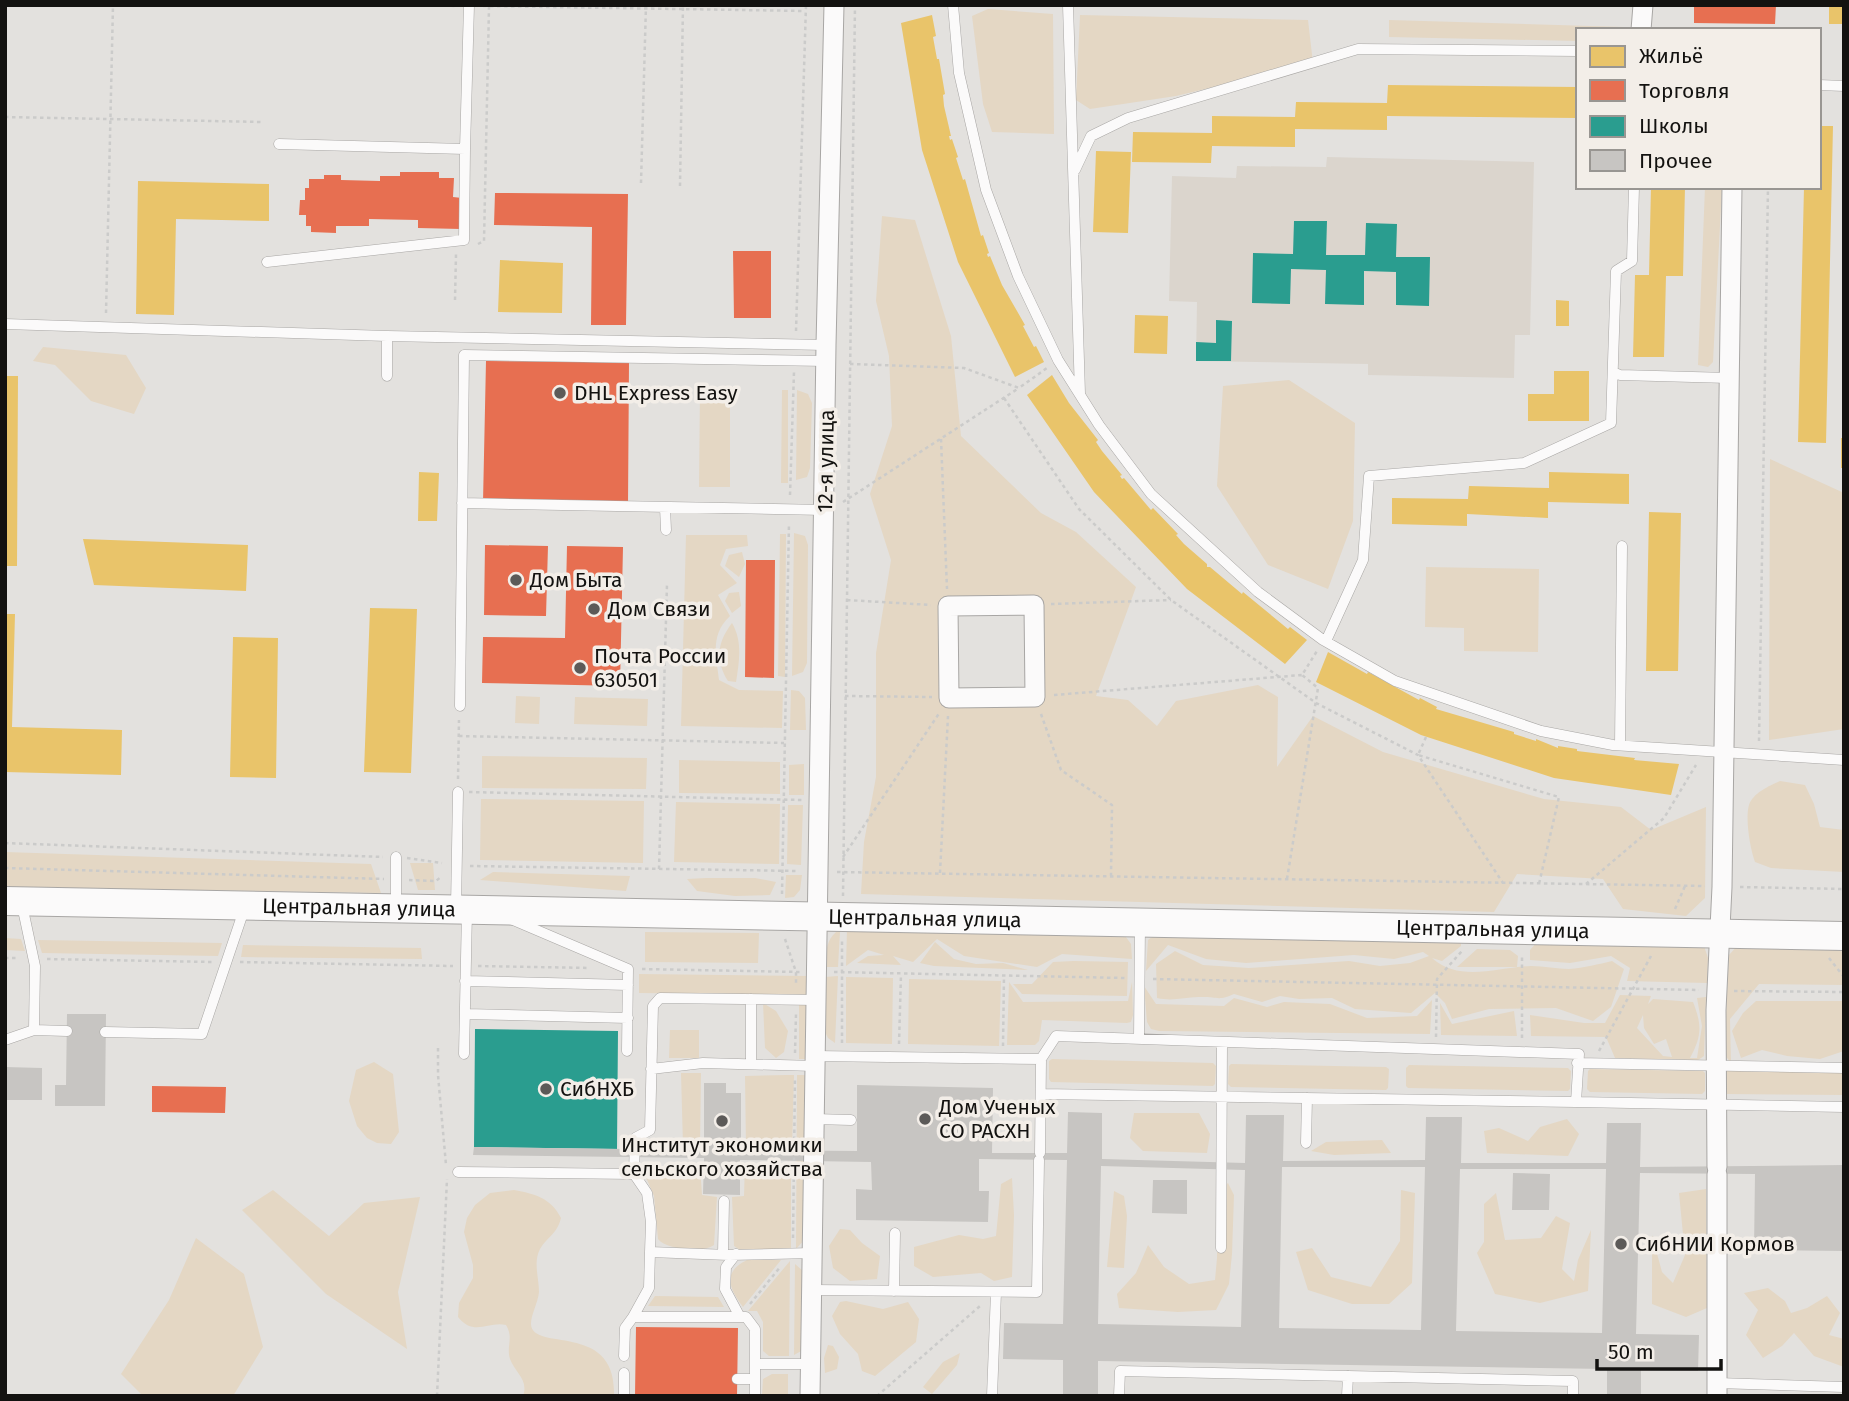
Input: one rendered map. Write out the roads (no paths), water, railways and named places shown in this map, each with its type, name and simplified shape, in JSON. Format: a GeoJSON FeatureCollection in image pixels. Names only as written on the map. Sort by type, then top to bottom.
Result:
{"type":"FeatureCollection","features":[{"type":"Feature","properties":{"kind":"main road","name":"Центральная улица"},"geometry":{"type":"LineString","coordinates":[[13,901],[1844,936]]}},
{"type":"Feature","properties":{"kind":"street","name":"12-я улица"},"geometry":{"type":"LineString","coordinates":[[810,1396],[812,1290],[802,1253],[814,1119],[817,972],[830,917],[818,872],[834,5]]}},
{"type":"Feature","properties":{"kind":"street"},"geometry":{"type":"LineString","coordinates":[[1641,28],[1643,5]]}},
{"type":"Feature","properties":{"kind":"street"},"geometry":{"type":"LineString","coordinates":[[1717,1390],[1716,1066],[1722,887],[1715,751],[1729,378],[1732,189]]}},
{"type":"Feature","properties":{"kind":"street"},"geometry":{"type":"LineString","coordinates":[[1034,605],[1035,696],[949,698],[948,606],[1034,605]]}},
{"type":"Feature","properties":{"kind":"lane"},"geometry":{"type":"LineString","coordinates":[[953,5],[959,73],[986,190],[1018,276],[1058,360],[1099,425],[1150,494],[1258,592],[1324,640],[1395,681],[1541,731],[1620,745],[1844,760]]}},
{"type":"Feature","properties":{"kind":"lane"},"geometry":{"type":"LineString","coordinates":[[1068,5],[1080,395]]}},
{"type":"Feature","properties":{"kind":"lane"},"geometry":{"type":"LineString","coordinates":[[267,262],[464,240],[468,6]]}},
{"type":"Feature","properties":{"kind":"lane"},"geometry":{"type":"LineString","coordinates":[[1075,170],[1091,136],[1128,118],[1358,49],[1576,51]]}},
{"type":"Feature","properties":{"kind":"lane"},"geometry":{"type":"LineString","coordinates":[[1821,85],[1844,86]]}},
{"type":"Feature","properties":{"kind":"lane"},"geometry":{"type":"LineString","coordinates":[[279,144],[465,149]]}},
{"type":"Feature","properties":{"kind":"lane"},"geometry":{"type":"LineString","coordinates":[[1324,640],[1363,560],[1370,476],[1524,463],[1611,423],[1616,271],[1632,261],[1634,189]]}},
{"type":"Feature","properties":{"kind":"lane"},"geometry":{"type":"LineString","coordinates":[[5,324],[795,345],[827,353]]}},
{"type":"Feature","properties":{"kind":"lane"},"geometry":{"type":"LineString","coordinates":[[387,336],[387,376]]}},
{"type":"Feature","properties":{"kind":"lane"},"geometry":{"type":"LineString","coordinates":[[460,706],[464,355],[794,360],[827,353]]}},
{"type":"Feature","properties":{"kind":"lane"},"geometry":{"type":"LineString","coordinates":[[1612,372],[1620,375],[1729,378]]}},
{"type":"Feature","properties":{"kind":"lane"},"geometry":{"type":"LineString","coordinates":[[462,503],[825,510]]}},
{"type":"Feature","properties":{"kind":"lane"},"geometry":{"type":"LineString","coordinates":[[665,507],[666,530]]}},
{"type":"Feature","properties":{"kind":"lane"},"geometry":{"type":"LineString","coordinates":[[1620,745],[1622,546]]}},
{"type":"Feature","properties":{"kind":"lane"},"geometry":{"type":"LineString","coordinates":[[458,792],[456,865],[471,910],[466,966],[464,1054]]}},
{"type":"Feature","properties":{"kind":"lane"},"geometry":{"type":"LineString","coordinates":[[396,857],[396,909]]}},
{"type":"Feature","properties":{"kind":"lane"},"geometry":{"type":"LineString","coordinates":[[13,901],[33,958],[34,1030]]}},
{"type":"Feature","properties":{"kind":"lane"},"geometry":{"type":"LineString","coordinates":[[105,1032],[202,1034],[246,906]]}},
{"type":"Feature","properties":{"kind":"lane"},"geometry":{"type":"LineString","coordinates":[[471,910],[628,969],[627,1051]]}},
{"type":"Feature","properties":{"kind":"lane"},"geometry":{"type":"LineString","coordinates":[[1139,1039],[1140,923]]}},
{"type":"Feature","properties":{"kind":"lane"},"geometry":{"type":"LineString","coordinates":[[466,981],[628,985]]}},
{"type":"Feature","properties":{"kind":"lane"},"geometry":{"type":"LineString","coordinates":[[624,1356],[625,1328],[649,1288],[651,1222],[647,1193],[634,1174],[635,1138],[650,1130],[653,1006],[660,998],[816,1000]]}},
{"type":"Feature","properties":{"kind":"lane"},"geometry":{"type":"LineString","coordinates":[[751,999],[751,1065]]}},
{"type":"Feature","properties":{"kind":"lane"},"geometry":{"type":"LineString","coordinates":[[465,1014],[628,1017]]}},
{"type":"Feature","properties":{"kind":"lane"},"geometry":{"type":"LineString","coordinates":[[5,1040],[34,1030],[66,1031]]}},
{"type":"Feature","properties":{"kind":"lane"},"geometry":{"type":"LineString","coordinates":[[812,1290],[1037,1292],[1041,1059],[1056,1036],[1579,1054],[1576,1102]]}},
{"type":"Feature","properties":{"kind":"lane"},"geometry":{"type":"LineString","coordinates":[[1221,1248],[1222,1042]]}},
{"type":"Feature","properties":{"kind":"lane"},"geometry":{"type":"LineString","coordinates":[[652,1069],[704,1063],[795,1065],[842,1057],[1041,1059]]}},
{"type":"Feature","properties":{"kind":"lane"},"geometry":{"type":"LineString","coordinates":[[1577,1063],[1844,1068]]}},
{"type":"Feature","properties":{"kind":"lane"},"geometry":{"type":"LineString","coordinates":[[1041,1094],[1844,1107]]}},
{"type":"Feature","properties":{"kind":"lane"},"geometry":{"type":"LineString","coordinates":[[1306,1143],[1307,1098]]}},
{"type":"Feature","properties":{"kind":"lane"},"geometry":{"type":"LineString","coordinates":[[814,1119],[851,1120]]}},
{"type":"Feature","properties":{"kind":"lane"},"geometry":{"type":"LineString","coordinates":[[458,1172],[634,1174]]}},
{"type":"Feature","properties":{"kind":"lane"},"geometry":{"type":"LineString","coordinates":[[723,1254],[724,1201]]}},
{"type":"Feature","properties":{"kind":"lane"},"geometry":{"type":"LineString","coordinates":[[894,1291],[895,1233]]}},
{"type":"Feature","properties":{"kind":"lane"},"geometry":{"type":"LineString","coordinates":[[650,1252],[802,1253]]}},
{"type":"Feature","properties":{"kind":"lane"},"geometry":{"type":"LineString","coordinates":[[736,1254],[726,1267],[726,1289],[740,1317]]}},
{"type":"Feature","properties":{"kind":"lane"},"geometry":{"type":"LineString","coordinates":[[992,1396],[996,1292]]}},
{"type":"Feature","properties":{"kind":"lane"},"geometry":{"type":"LineString","coordinates":[[633,1317],[746,1317],[755,1329],[755,1396]]}},
{"type":"Feature","properties":{"kind":"lane"},"geometry":{"type":"LineString","coordinates":[[755,1364],[811,1364]]}},
{"type":"Feature","properties":{"kind":"lane"},"geometry":{"type":"LineString","coordinates":[[1119,1396],[1120,1371],[1573,1381],[1573,1396]]}},
{"type":"Feature","properties":{"kind":"lane"},"geometry":{"type":"LineString","coordinates":[[624,1373],[624,1396]]}},
{"type":"Feature","properties":{"kind":"lane"},"geometry":{"type":"LineString","coordinates":[[1347,1396],[1348,1376]]}},
{"type":"Feature","properties":{"kind":"lane"},"geometry":{"type":"LineString","coordinates":[[737,1379],[755,1379]]}},
{"type":"Feature","properties":{"kind":"lane"},"geometry":{"type":"LineString","coordinates":[[1717,1390],[1844,1387]]}},
{"type":"Feature","properties":{"kind":"place","name":"DHL Express Easy"},"geometry":{"type":"Point","coordinates":[560,393]}},
{"type":"Feature","properties":{"kind":"place","name":"Дом Быта"},"geometry":{"type":"Point","coordinates":[516,580]}},
{"type":"Feature","properties":{"kind":"place","name":"Дом Связи"},"geometry":{"type":"Point","coordinates":[594,609]}},
{"type":"Feature","properties":{"kind":"place","name":"Почта России 630501"},"geometry":{"type":"Point","coordinates":[580,668]}},
{"type":"Feature","properties":{"kind":"place","name":"СибНХБ"},"geometry":{"type":"Point","coordinates":[546,1089]}},
{"type":"Feature","properties":{"kind":"place","name":"Дом Ученых СО РАСХН"},"geometry":{"type":"Point","coordinates":[925,1119]}},
{"type":"Feature","properties":{"kind":"place","name":"Институт экономики сельского хозяйства"},"geometry":{"type":"Point","coordinates":[722,1121]}},
{"type":"Feature","properties":{"kind":"place","name":"СибНИИ Кормов"},"geometry":{"type":"Point","coordinates":[1621,1244]}}]}
